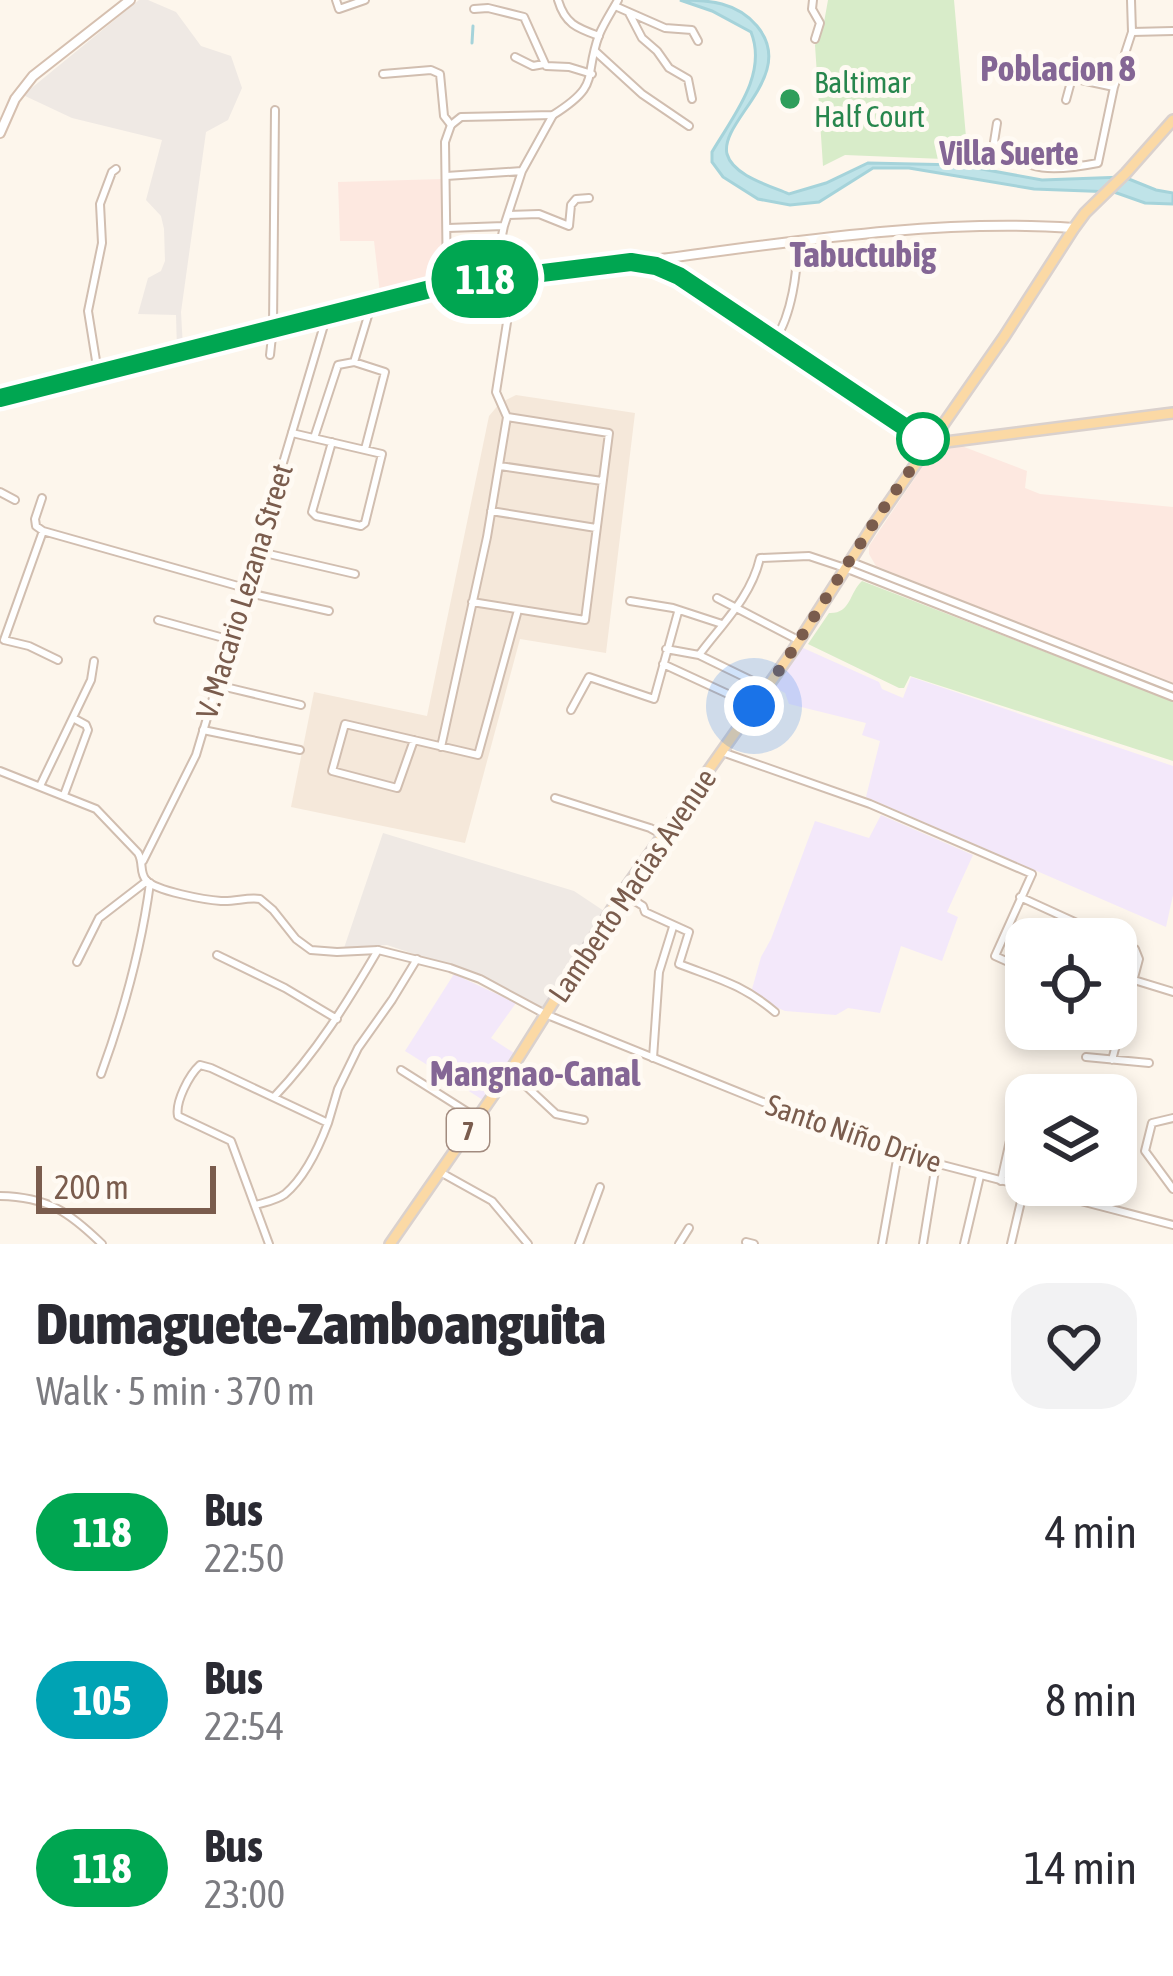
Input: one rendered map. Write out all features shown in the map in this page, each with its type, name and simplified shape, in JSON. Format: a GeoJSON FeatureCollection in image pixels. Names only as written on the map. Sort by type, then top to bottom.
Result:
{"type":"FeatureCollection","features":[{"type":"Feature","properties":{"kind":"main road"},"geometry":{"type":"LineString","coordinates":[[0,133],[15,99],[33,76],[130,0]]}},
{"type":"Feature","properties":{"kind":"main road","name":"7"},"geometry":{"type":"LineString","coordinates":[[1074,228],[1173,121]]}},
{"type":"Feature","properties":{"kind":"main road"},"geometry":{"type":"LineString","coordinates":[[0,398],[446,285],[861,234],[1074,228]]}},
{"type":"Feature","properties":{"kind":"main road","name":"Lamberto Macias Avenue"},"geometry":{"type":"LineString","coordinates":[[391,1244],[510,1071],[622,893],[800,641],[1074,228]]}},
{"type":"Feature","properties":{"kind":"main road"},"geometry":{"type":"LineString","coordinates":[[631,262],[679,276],[930,444],[1173,413]]}},
{"type":"Feature","properties":{"kind":"street"},"geometry":{"type":"LineString","coordinates":[[336,0],[339,9],[365,0]]}},
{"type":"Feature","properties":{"kind":"street"},"geometry":{"type":"LineString","coordinates":[[558,0],[575,28],[599,36]]}},
{"type":"Feature","properties":{"kind":"street"},"geometry":{"type":"LineString","coordinates":[[813,0],[820,23],[814,39]]}},
{"type":"Feature","properties":{"kind":"street"},"geometry":{"type":"LineString","coordinates":[[997,123],[994,142],[1020,164],[1036,168],[1098,163],[1114,87],[1132,32],[1131,0]]}},
{"type":"Feature","properties":{"kind":"street"},"geometry":{"type":"LineString","coordinates":[[493,278],[522,171],[553,115],[585,90],[599,36],[616,3],[665,28],[692,30],[698,41]]}},
{"type":"Feature","properties":{"kind":"street"},"geometry":{"type":"LineString","coordinates":[[474,9],[524,16],[544,64],[592,74]]}},
{"type":"Feature","properties":{"kind":"street"},"geometry":{"type":"LineString","coordinates":[[629,13],[642,38],[669,68],[688,79],[692,99]]}},
{"type":"Feature","properties":{"kind":"street"},"geometry":{"type":"LineString","coordinates":[[1132,32],[1173,32]]}},
{"type":"Feature","properties":{"kind":"street"},"geometry":{"type":"LineString","coordinates":[[595,52],[689,126]]}},
{"type":"Feature","properties":{"kind":"street"},"geometry":{"type":"LineString","coordinates":[[515,57],[536,67],[544,64]]}},
{"type":"Feature","properties":{"kind":"street"},"geometry":{"type":"LineString","coordinates":[[383,74],[431,70],[440,74],[444,116],[451,125]]}},
{"type":"Feature","properties":{"kind":"street"},"geometry":{"type":"LineString","coordinates":[[1066,100],[1072,78],[1114,87]]}},
{"type":"Feature","properties":{"kind":"street"},"geometry":{"type":"LineString","coordinates":[[270,355],[275,110]]}},
{"type":"Feature","properties":{"kind":"street"},"geometry":{"type":"LineString","coordinates":[[446,285],[445,142],[451,125],[461,117],[553,115]]}},
{"type":"Feature","properties":{"kind":"street"},"geometry":{"type":"LineString","coordinates":[[98,373],[88,311],[102,243],[100,204],[116,169]]}},
{"type":"Feature","properties":{"kind":"street"},"geometry":{"type":"LineString","coordinates":[[446,176],[522,171]]}},
{"type":"Feature","properties":{"kind":"street"},"geometry":{"type":"LineString","coordinates":[[508,215],[539,214],[569,226],[571,205],[576,199],[589,198]]}},
{"type":"Feature","properties":{"kind":"street"},"geometry":{"type":"LineString","coordinates":[[448,228],[504,226]]}},
{"type":"Feature","properties":{"kind":"street"},"geometry":{"type":"LineString","coordinates":[[775,340],[785,325],[790,303],[796,241]]}},
{"type":"Feature","properties":{"kind":"street"},"geometry":{"type":"LineString","coordinates":[[441,746],[507,417],[496,392],[508,316],[506,276]]}},
{"type":"Feature","properties":{"kind":"street"},"geometry":{"type":"LineString","coordinates":[[355,362],[372,302]]}},
{"type":"Feature","properties":{"kind":"street","name":"V. Macario Lezana Street"},"geometry":{"type":"LineString","coordinates":[[143,861],[196,755],[327,314]]}},
{"type":"Feature","properties":{"kind":"street"},"geometry":{"type":"LineString","coordinates":[[314,438],[338,365],[355,362],[385,372],[365,448]]}},
{"type":"Feature","properties":{"kind":"street"},"geometry":{"type":"LineString","coordinates":[[472,602],[585,620],[609,433],[507,417]]}},
{"type":"Feature","properties":{"kind":"street"},"geometry":{"type":"LineString","coordinates":[[292,433],[365,448],[382,454],[362,526],[312,512],[332,442]]}},
{"type":"Feature","properties":{"kind":"street"},"geometry":{"type":"LineString","coordinates":[[500,466],[602,482]]}},
{"type":"Feature","properties":{"kind":"street"},"geometry":{"type":"LineString","coordinates":[[0,492],[15,500]]}},
{"type":"Feature","properties":{"kind":"street"},"geometry":{"type":"LineString","coordinates":[[42,498],[35,519],[43,531],[328,611]]}},
{"type":"Feature","properties":{"kind":"street"},"geometry":{"type":"LineString","coordinates":[[491,511],[596,528]]}},
{"type":"Feature","properties":{"kind":"street"},"geometry":{"type":"LineString","coordinates":[[43,531],[4,640],[58,661]]}},
{"type":"Feature","properties":{"kind":"street"},"geometry":{"type":"LineString","coordinates":[[256,551],[355,574]]}},
{"type":"Feature","properties":{"kind":"street"},"geometry":{"type":"LineString","coordinates":[[699,656],[737,608],[760,558],[809,556],[847,565],[1173,693]]}},
{"type":"Feature","properties":{"kind":"street"},"geometry":{"type":"LineString","coordinates":[[717,598],[800,641]]}},
{"type":"Feature","properties":{"kind":"street"},"geometry":{"type":"LineString","coordinates":[[630,601],[722,623]]}},
{"type":"Feature","properties":{"kind":"street"},"geometry":{"type":"LineString","coordinates":[[414,740],[397,788],[332,771],[345,724],[441,746],[478,755],[518,610]]}},
{"type":"Feature","properties":{"kind":"street"},"geometry":{"type":"LineString","coordinates":[[571,710],[589,677],[654,699],[678,612]]}},
{"type":"Feature","properties":{"kind":"street"},"geometry":{"type":"LineString","coordinates":[[158,620],[231,640]]}},
{"type":"Feature","properties":{"kind":"street"},"geometry":{"type":"LineString","coordinates":[[666,649],[699,656],[767,688]]}},
{"type":"Feature","properties":{"kind":"street"},"geometry":{"type":"LineString","coordinates":[[40,786],[91,680],[94,661]]}},
{"type":"Feature","properties":{"kind":"street"},"geometry":{"type":"LineString","coordinates":[[663,664],[754,706]]}},
{"type":"Feature","properties":{"kind":"street"},"geometry":{"type":"LineString","coordinates":[[217,685],[302,705]]}},
{"type":"Feature","properties":{"kind":"street"},"geometry":{"type":"LineString","coordinates":[[64,795],[88,730],[73,718]]}},
{"type":"Feature","properties":{"kind":"street"},"geometry":{"type":"LineString","coordinates":[[203,730],[300,750]]}},
{"type":"Feature","properties":{"kind":"street"},"geometry":{"type":"LineString","coordinates":[[722,752],[870,804],[1031,874],[1012,918]]}},
{"type":"Feature","properties":{"kind":"street"},"geometry":{"type":"LineString","coordinates":[[0,771],[97,809],[143,861],[148,882],[143,938],[101,1074]]}},
{"type":"Feature","properties":{"kind":"street"},"geometry":{"type":"LineString","coordinates":[[555,798],[663,835]]}},
{"type":"Feature","properties":{"kind":"street"},"geometry":{"type":"LineString","coordinates":[[77,962],[99,918],[148,882]]}},
{"type":"Feature","properties":{"kind":"street","name":"Santo Niño Drive"},"geometry":{"type":"LineString","coordinates":[[148,882],[206,899],[260,899],[311,950],[379,950],[480,979],[544,1014],[877,1148],[1005,1182]]}},
{"type":"Feature","properties":{"kind":"street"},"geometry":{"type":"LineString","coordinates":[[622,893],[645,912],[689,932],[679,964],[740,987],[775,1012]]}},
{"type":"Feature","properties":{"kind":"street"},"geometry":{"type":"LineString","coordinates":[[1021,897],[1066,918]]}},
{"type":"Feature","properties":{"kind":"street"},"geometry":{"type":"LineString","coordinates":[[653,1058],[659,972],[673,927]]}},
{"type":"Feature","properties":{"kind":"street"},"geometry":{"type":"LineString","coordinates":[[1005,933],[995,956],[1005,961]]}},
{"type":"Feature","properties":{"kind":"street"},"geometry":{"type":"LineString","coordinates":[[274,1097],[337,1019],[379,950]]}},
{"type":"Feature","properties":{"kind":"street"},"geometry":{"type":"LineString","coordinates":[[217,955],[337,1019]]}},
{"type":"Feature","properties":{"kind":"street"},"geometry":{"type":"LineString","coordinates":[[256,1205],[281,1198],[311,1159],[358,1048],[417,959]]}},
{"type":"Feature","properties":{"kind":"street"},"geometry":{"type":"LineString","coordinates":[[1137,981],[1173,992]]}},
{"type":"Feature","properties":{"kind":"street"},"geometry":{"type":"LineString","coordinates":[[1112,1060],[1115,1050]]}},
{"type":"Feature","properties":{"kind":"street"},"geometry":{"type":"LineString","coordinates":[[1085,1057],[1148,1063]]}},
{"type":"Feature","properties":{"kind":"street"},"geometry":{"type":"LineString","coordinates":[[269,1244],[231,1141],[178,1116],[176,1109],[194,1070],[200,1065],[328,1123]]}},
{"type":"Feature","properties":{"kind":"street"},"geometry":{"type":"LineString","coordinates":[[401,1070],[477,1118]]}},
{"type":"Feature","properties":{"kind":"street"},"geometry":{"type":"LineString","coordinates":[[510,1071],[556,1114],[584,1120]]}},
{"type":"Feature","properties":{"kind":"street"},"geometry":{"type":"LineString","coordinates":[[1173,1118],[1153,1123],[1144,1151],[1173,1189]]}},
{"type":"Feature","properties":{"kind":"street"},"geometry":{"type":"LineString","coordinates":[[881,1244],[898,1154]]}},
{"type":"Feature","properties":{"kind":"street"},"geometry":{"type":"LineString","coordinates":[[922,1244],[936,1163]]}},
{"type":"Feature","properties":{"kind":"street"},"geometry":{"type":"LineString","coordinates":[[1001,1181],[1005,1163]]}},
{"type":"Feature","properties":{"kind":"street"},"geometry":{"type":"LineString","coordinates":[[440,1172],[492,1201],[528,1244]]}},
{"type":"Feature","properties":{"kind":"street"},"geometry":{"type":"LineString","coordinates":[[964,1244],[980,1176]]}},
{"type":"Feature","properties":{"kind":"street"},"geometry":{"type":"LineString","coordinates":[[579,1244],[600,1187]]}},
{"type":"Feature","properties":{"kind":"street"},"geometry":{"type":"LineString","coordinates":[[0,1196],[49,1204],[72,1215],[102,1244]]}},
{"type":"Feature","properties":{"kind":"street"},"geometry":{"type":"LineString","coordinates":[[1011,1244],[1020,1206]]}},
{"type":"Feature","properties":{"kind":"street","name":"Santo Niño Drive"},"geometry":{"type":"LineString","coordinates":[[1109,1206],[1173,1225]]}},
{"type":"Feature","properties":{"kind":"street"},"geometry":{"type":"LineString","coordinates":[[679,1244],[688,1228]]}},
{"type":"Feature","properties":{"kind":"shaded area"},"geometry":{"type":"Polygon","coordinates":[[[139,0],[176,12],[201,46],[231,56],[242,88],[228,120],[206,132],[181,312],[183,348],[177,351],[176,315],[138,314],[148,278],[161,271],[165,261],[161,216],[146,200],[162,140],[72,118],[23,95],[139,0]]]}},
{"type":"Feature","properties":{"kind":"shaded area"},"geometry":{"type":"Polygon","coordinates":[[[443,179],[445,281],[380,293],[374,241],[340,241],[338,182],[443,179]]]}},
{"type":"Feature","properties":{"kind":"shaded area"},"geometry":{"type":"Polygon","coordinates":[[[516,395],[635,413],[606,653],[520,639],[465,843],[291,807],[314,692],[427,716],[489,416],[516,395]]]}},
{"type":"Feature","properties":{"kind":"shaded area"},"geometry":{"type":"Polygon","coordinates":[[[959,445],[1027,471],[1025,488],[1040,494],[1173,507],[1173,686],[876,566],[869,546],[927,460],[959,445]]]}},
{"type":"Feature","properties":{"kind":"shaded area"},"geometry":{"type":"Polygon","coordinates":[[[801,647],[903,698],[911,677],[1173,766],[1173,895],[1166,927],[866,797],[880,741],[862,735],[866,723],[789,704],[785,693],[774,687],[801,647]]]}},
{"type":"Feature","properties":{"kind":"shaded area"},"geometry":{"type":"Polygon","coordinates":[[[881,815],[973,855],[947,912],[958,917],[942,961],[901,946],[880,1013],[848,1008],[836,1015],[785,1011],[769,1004],[752,989],[815,821],[869,838],[881,815]]]}},
{"type":"Feature","properties":{"kind":"shaded area"},"geometry":{"type":"Polygon","coordinates":[[[383,833],[574,891],[607,913],[543,1009],[474,974],[387,945],[344,948],[383,833]]]}},
{"type":"Feature","properties":{"kind":"shaded area"},"geometry":{"type":"Polygon","coordinates":[[[454,974],[516,1003],[491,1038],[514,1053],[483,1100],[405,1051],[454,974]]]}},
{"type":"Feature","properties":{"kind":"green space"},"geometry":{"type":"Polygon","coordinates":[[[828,0],[954,0],[968,160],[845,155],[823,166],[815,45],[828,0]]]}},
{"type":"Feature","properties":{"kind":"green space"},"geometry":{"type":"Polygon","coordinates":[[[862,581],[1173,701],[1173,761],[910,676],[904,688],[899,688],[808,644],[829,613],[842,610],[862,581]]]}},
{"type":"Feature","properties":{"kind":"water"},"geometry":{"type":"Polygon","coordinates":[[[680,0],[712,2],[741,12],[767,44],[763,79],[734,127],[727,154],[737,168],[763,184],[789,194],[868,163],[960,165],[1042,180],[1124,177],[1173,193],[1173,204],[1145,203],[1114,192],[1034,189],[909,168],[873,168],[819,202],[790,205],[758,199],[723,177],[712,162],[712,152],[752,79],[755,48],[751,32],[680,0]]]}},
{"type":"Feature","properties":{"kind":"waterway"},"geometry":{"type":"LineString","coordinates":[[472,43],[473,26]]}},
{"type":"Feature","properties":{"kind":"bus line","name":"118"},"geometry":{"type":"LineString","coordinates":[[0,398],[446,285],[631,262],[679,276],[930,444]]}},
{"type":"Feature","properties":{"kind":"place","name":"Baltimar Half Court"},"geometry":{"type":"Point","coordinates":[790,99]}},
{"type":"Feature","properties":{"kind":"district","name":"Poblacion 8"},"geometry":{"type":"Point","coordinates":[1058,68]}},
{"type":"Feature","properties":{"kind":"district","name":"Villa Suerte"},"geometry":{"type":"Point","coordinates":[1009,153]}},
{"type":"Feature","properties":{"kind":"district","name":"Tabuctubig"},"geometry":{"type":"Point","coordinates":[863,254]}},
{"type":"Feature","properties":{"kind":"district","name":"Mangnao-Canal"},"geometry":{"type":"Point","coordinates":[535,1073]}},
{"type":"Feature","properties":{"kind":"route"},"geometry":{"type":"LineString","coordinates":[[754,706],[930,444],[919,437],[923,439]]}}]}
